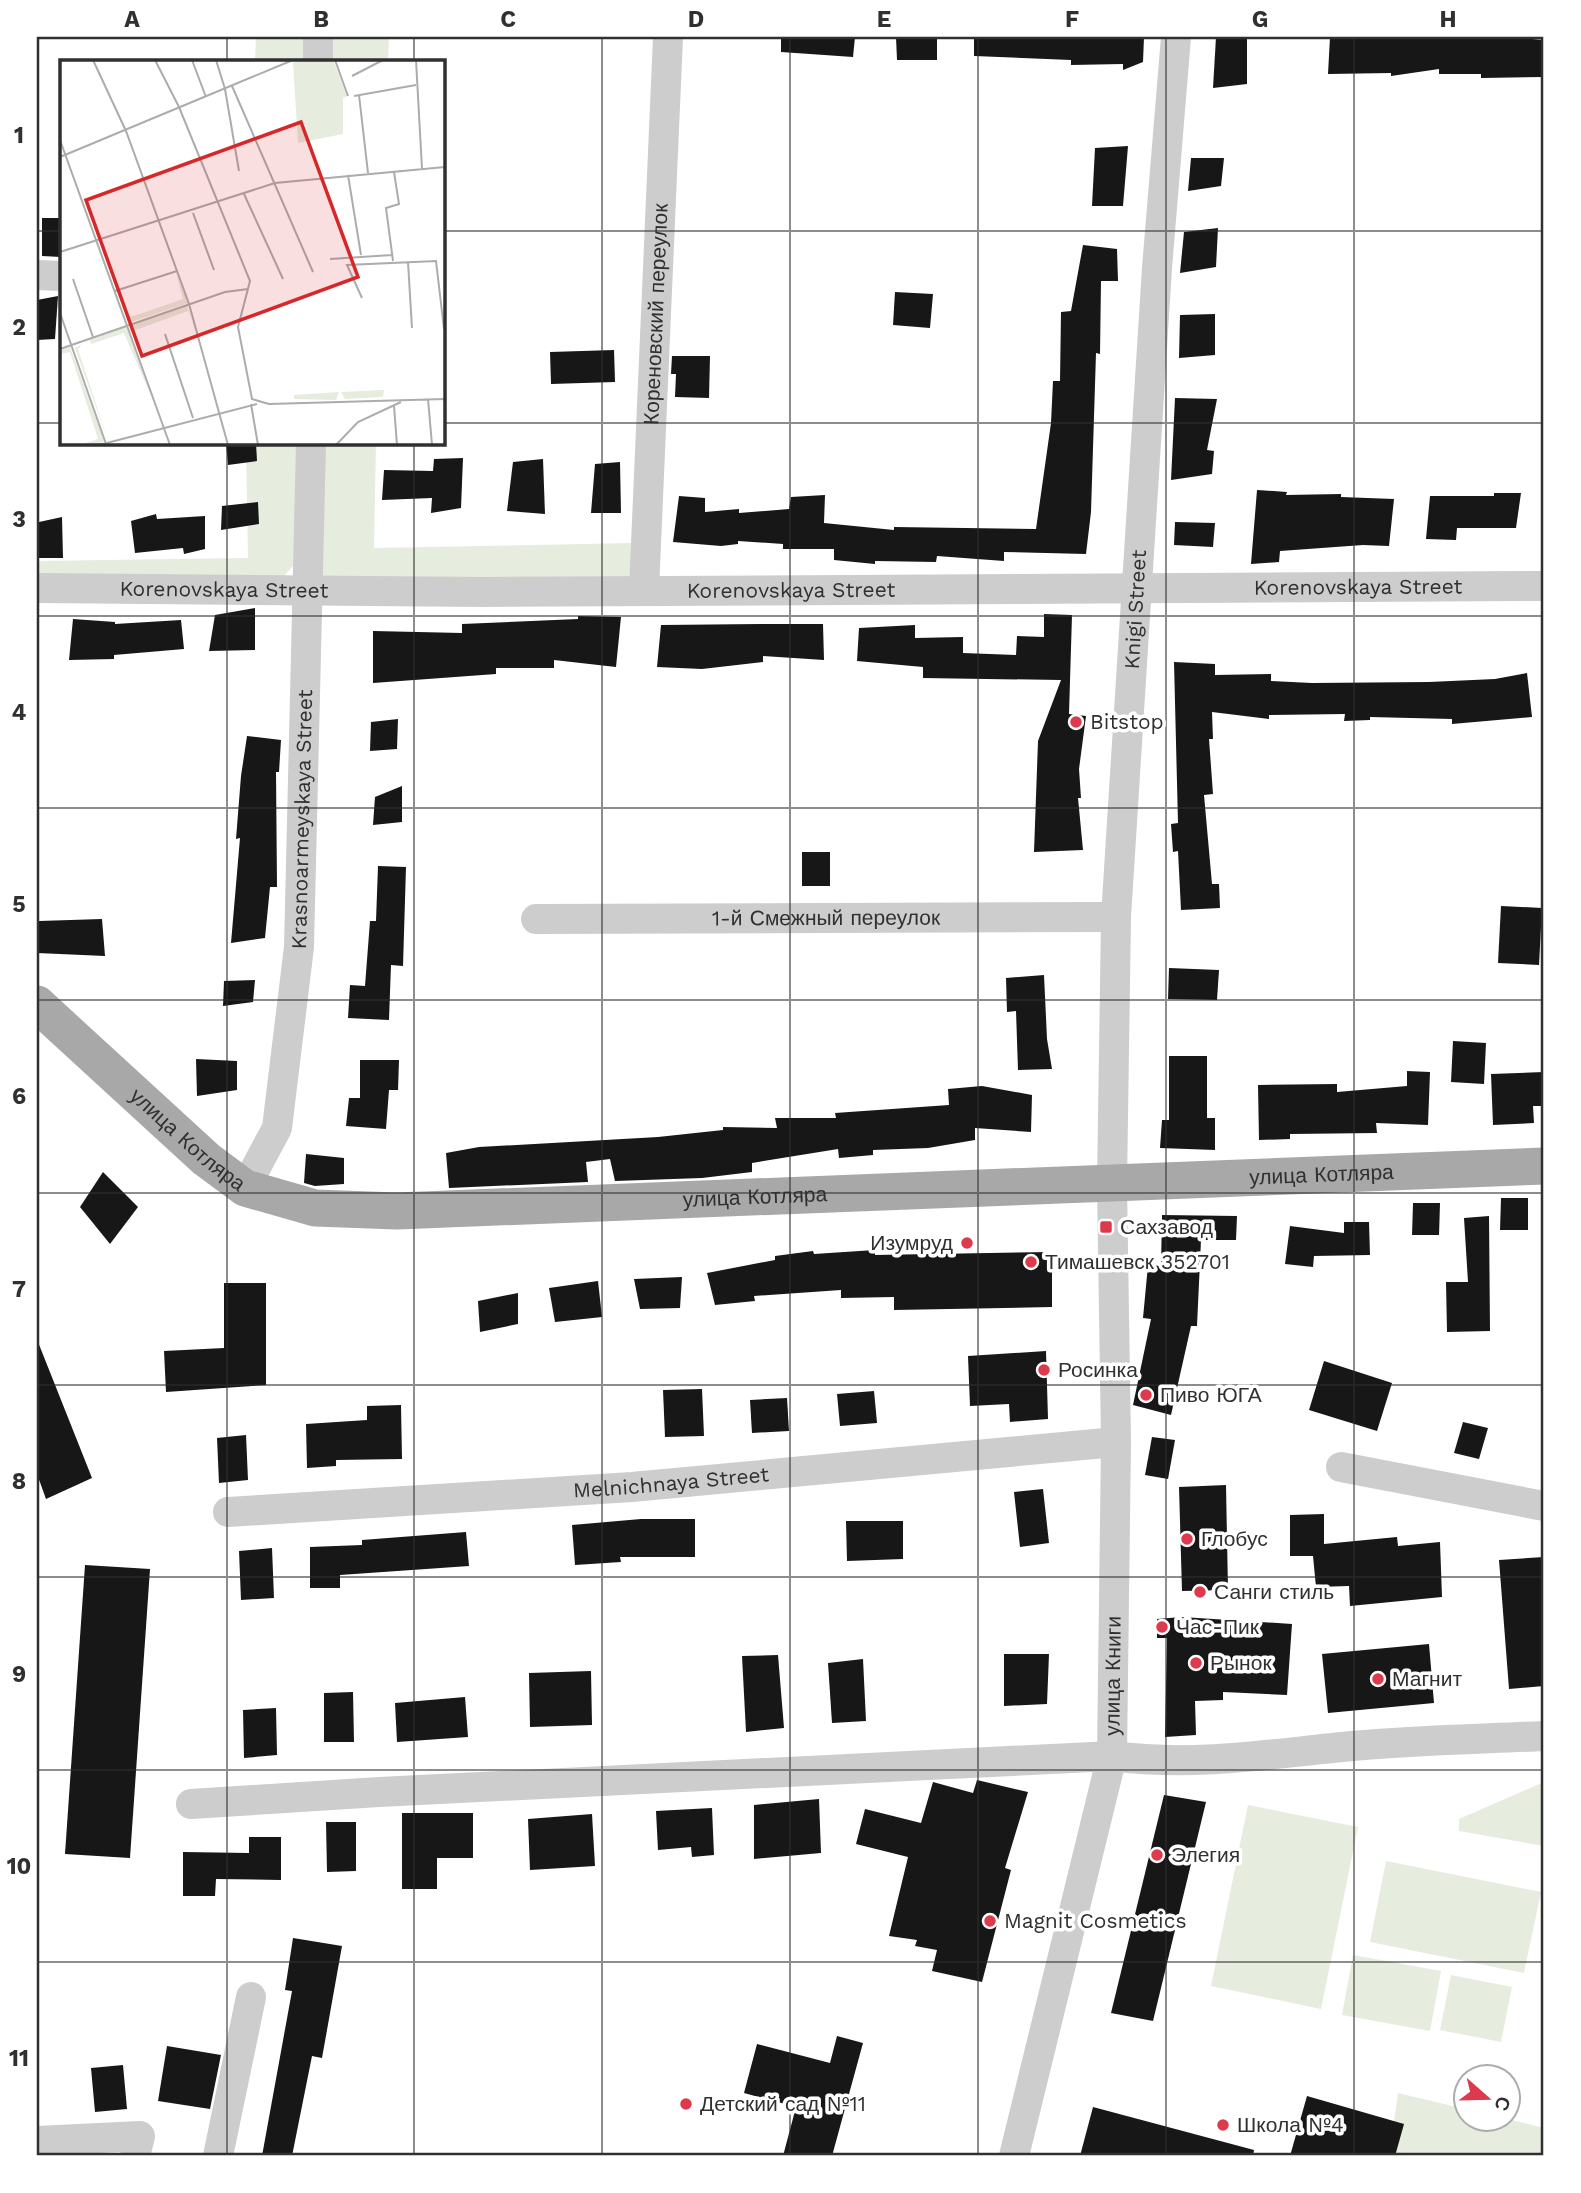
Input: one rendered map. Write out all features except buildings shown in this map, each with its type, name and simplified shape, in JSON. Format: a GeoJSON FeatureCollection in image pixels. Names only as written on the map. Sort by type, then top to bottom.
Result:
{"type":"FeatureCollection","features":[{"type":"Feature","properties":{"kind":"main road","name":"улица Котляра"},"geometry":{"type":"LineString","coordinates":[[37,1004],[206,1159],[245,1188],[315,1208],[397,1211],[1544,1166]]}},
{"type":"Feature","properties":{"kind":"street"},"geometry":{"type":"LineString","coordinates":[[318,37],[318,60]]}},
{"type":"Feature","properties":{"kind":"street","name":"Кореновский переулок"},"geometry":{"type":"LineString","coordinates":[[644,590],[667,37]]}},
{"type":"Feature","properties":{"kind":"street","name":"Knigi Street"},"geometry":{"type":"LineString","coordinates":[[1112,1184],[1116,917],[1157,268],[1176,37]]}},
{"type":"Feature","properties":{"kind":"street"},"geometry":{"type":"LineString","coordinates":[[37,275],[60,276]]}},
{"type":"Feature","properties":{"kind":"street","name":"Krasnoarmeyskaya Street"},"geometry":{"type":"LineString","coordinates":[[245,1188],[277,1128],[299,947],[311,444]]}},
{"type":"Feature","properties":{"kind":"street","name":"Korenovskaya Street"},"geometry":{"type":"LineString","coordinates":[[37,588],[308,591],[1544,586]]}},
{"type":"Feature","properties":{"kind":"street","name":"1-й Смежный переулок"},"geometry":{"type":"LineString","coordinates":[[536,919],[1116,917]]}},
{"type":"Feature","properties":{"kind":"street","name":"улица Книги"},"geometry":{"type":"LineString","coordinates":[[1014,2156],[1112,1756],[1116,1441],[1112,1184]]}},
{"type":"Feature","properties":{"kind":"street","name":"Melnichnaya Street"},"geometry":{"type":"LineString","coordinates":[[228,1512],[632,1487],[1116,1441]]}},
{"type":"Feature","properties":{"kind":"street"},"geometry":{"type":"LineString","coordinates":[[1340,1467],[1544,1506]]}},
{"type":"Feature","properties":{"kind":"street"},"geometry":{"type":"LineString","coordinates":[[191,1804],[379,1792],[1112,1756],[1162,1763],[1224,1761],[1353,1746],[1544,1736]]}},
{"type":"Feature","properties":{"kind":"street"},"geometry":{"type":"LineString","coordinates":[[218,2156],[251,1997]]}},
{"type":"Feature","properties":{"kind":"street"},"geometry":{"type":"LineString","coordinates":[[37,2141],[137,2146]]}},
{"type":"Feature","properties":{"kind":"shaded area"},"geometry":{"type":"Polygon","coordinates":[[[256,37],[308,37],[307,60],[255,60],[256,37]]]}},
{"type":"Feature","properties":{"kind":"shaded area"},"geometry":{"type":"Polygon","coordinates":[[[327,37],[389,37],[388,60],[326,60],[327,37]]]}},
{"type":"Feature","properties":{"kind":"shaded area"},"geometry":{"type":"Polygon","coordinates":[[[246,444],[302,444],[295,564],[282,578],[37,580],[37,561],[248,558],[246,444]]]}},
{"type":"Feature","properties":{"kind":"shaded area"},"geometry":{"type":"Polygon","coordinates":[[[319,444],[376,444],[374,548],[634,543],[633,574],[625,579],[321,578],[319,444]]]}},
{"type":"Feature","properties":{"kind":"shaded area"},"geometry":{"type":"Polygon","coordinates":[[[1544,1782],[1544,1846],[1459,1831],[1459,1819],[1544,1782]]]}},
{"type":"Feature","properties":{"kind":"shaded area"},"geometry":{"type":"Polygon","coordinates":[[[1248,1805],[1358,1827],[1321,2009],[1211,1986],[1248,1805]]]}},
{"type":"Feature","properties":{"kind":"shaded area"},"geometry":{"type":"Polygon","coordinates":[[[1386,1861],[1541,1892],[1524,1973],[1370,1942],[1386,1861]]]}},
{"type":"Feature","properties":{"kind":"shaded area"},"geometry":{"type":"Polygon","coordinates":[[[1353,1955],[1441,1971],[1430,2031],[1342,2015],[1353,1955]]]}},
{"type":"Feature","properties":{"kind":"shaded area"},"geometry":{"type":"Polygon","coordinates":[[[1451,1975],[1512,1987],[1501,2042],[1440,2030],[1451,1975]]]}},
{"type":"Feature","properties":{"kind":"shaded area"},"geometry":{"type":"Polygon","coordinates":[[[1398,2093],[1452,2106],[1452,2134],[1522,2134],[1522,2122],[1544,2128],[1544,2156],[1389,2156],[1398,2093]]]}},
{"type":"Feature","properties":{"kind":"place","name":"Bitstop"},"geometry":{"type":"Point","coordinates":[1076,722]}},
{"type":"Feature","properties":{"kind":"place","name":"Сахзавод"},"geometry":{"type":"Point","coordinates":[1106,1227]}},
{"type":"Feature","properties":{"kind":"place","name":"Изумруд"},"geometry":{"type":"Point","coordinates":[967,1243]}},
{"type":"Feature","properties":{"kind":"place","name":"Тимашевск 352701"},"geometry":{"type":"Point","coordinates":[1031,1262]}},
{"type":"Feature","properties":{"kind":"place","name":"Росинка"},"geometry":{"type":"Point","coordinates":[1044,1370]}},
{"type":"Feature","properties":{"kind":"place","name":"Пиво ЮГА"},"geometry":{"type":"Point","coordinates":[1146,1395]}},
{"type":"Feature","properties":{"kind":"place","name":"Глобус"},"geometry":{"type":"Point","coordinates":[1187,1539]}},
{"type":"Feature","properties":{"kind":"place","name":"Санги стиль"},"geometry":{"type":"Point","coordinates":[1200,1592]}},
{"type":"Feature","properties":{"kind":"place","name":"Час-Пик"},"geometry":{"type":"Point","coordinates":[1162,1627]}},
{"type":"Feature","properties":{"kind":"place","name":"Рынок"},"geometry":{"type":"Point","coordinates":[1196,1663]}},
{"type":"Feature","properties":{"kind":"place","name":"Магнит"},"geometry":{"type":"Point","coordinates":[1378,1679]}},
{"type":"Feature","properties":{"kind":"place","name":"Элегия"},"geometry":{"type":"Point","coordinates":[1157,1855]}},
{"type":"Feature","properties":{"kind":"place","name":"Magnit Cosmetics"},"geometry":{"type":"Point","coordinates":[990,1921]}},
{"type":"Feature","properties":{"kind":"place","name":"Детский сад №11"},"geometry":{"type":"Point","coordinates":[686,2104]}},
{"type":"Feature","properties":{"kind":"place","name":"Школа №4"},"geometry":{"type":"Point","coordinates":[1223,2125]}}]}
